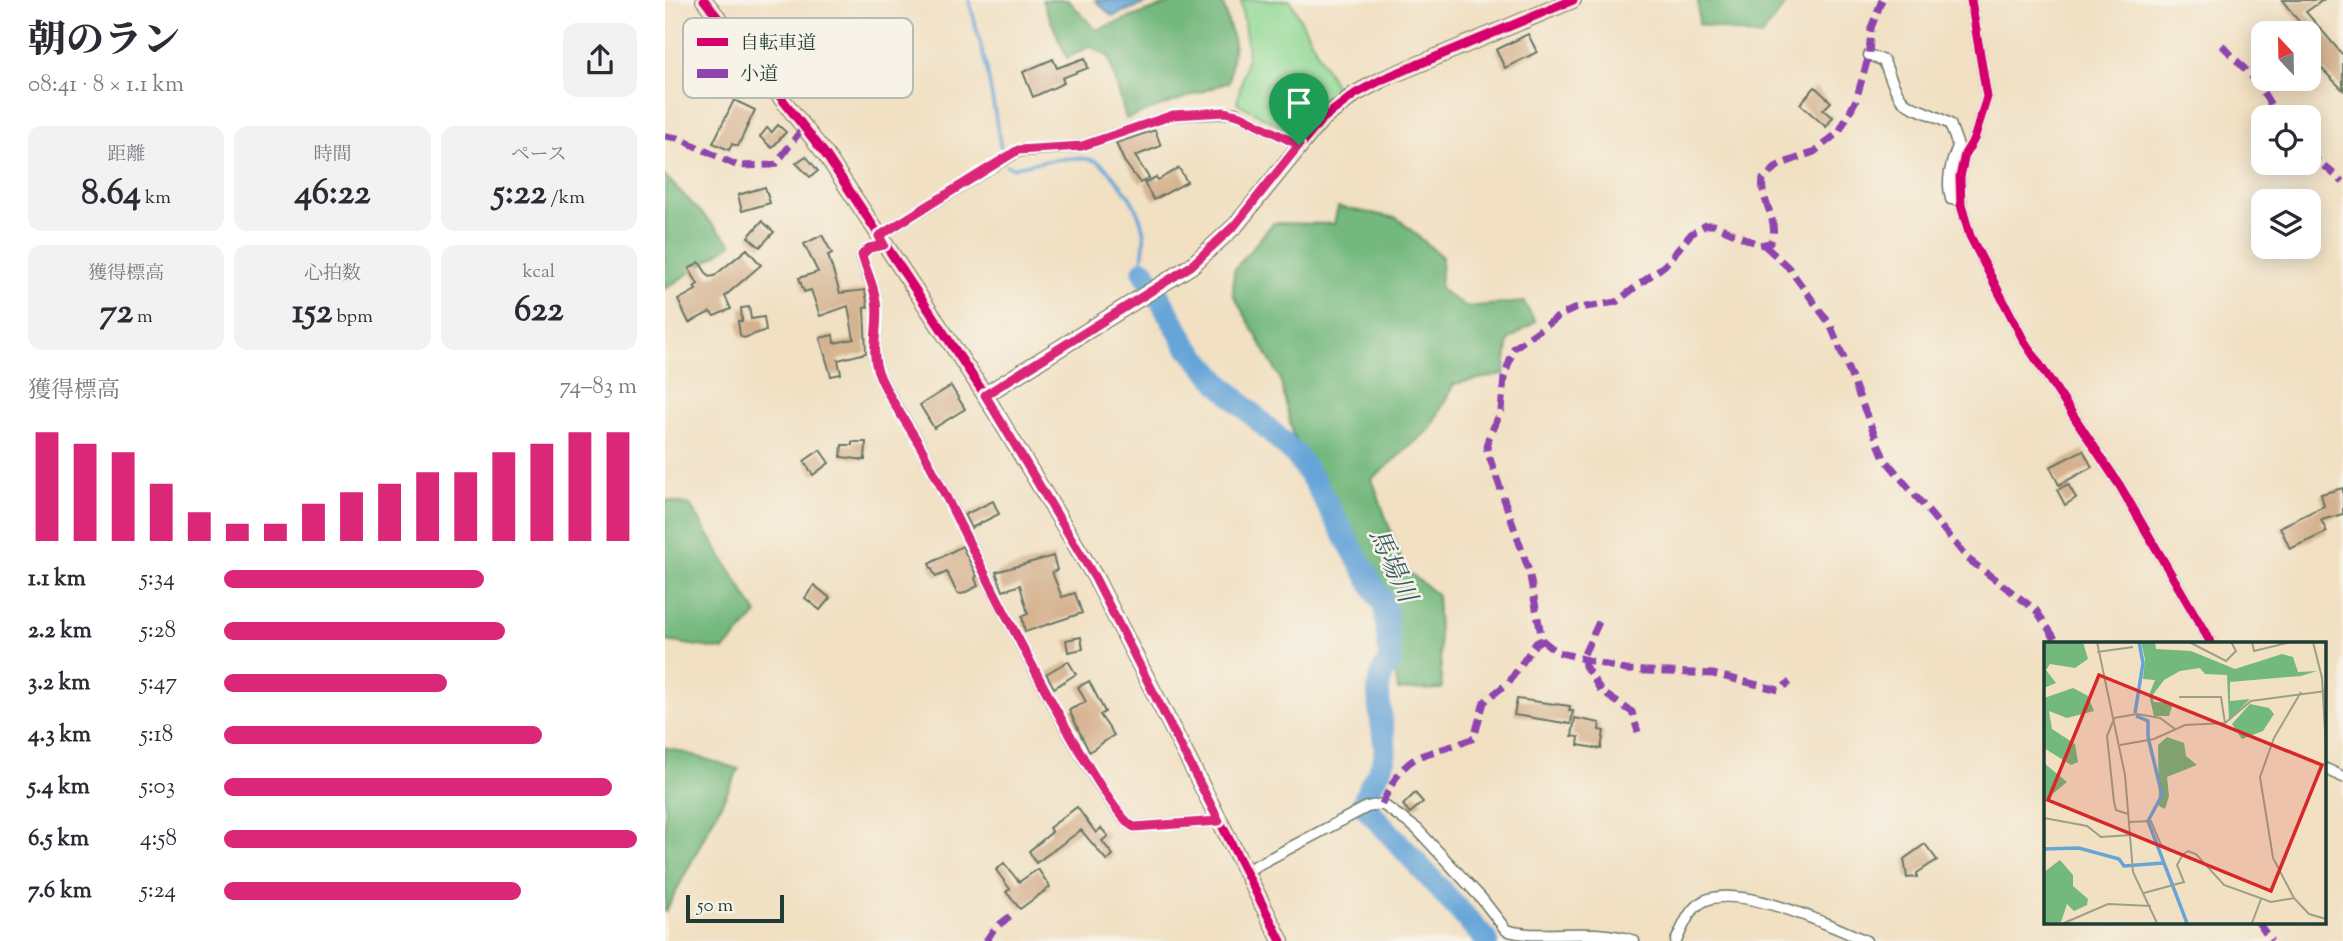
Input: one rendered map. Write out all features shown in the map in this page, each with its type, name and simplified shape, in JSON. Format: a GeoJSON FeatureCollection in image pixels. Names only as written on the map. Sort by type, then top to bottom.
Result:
{"type":"FeatureCollection","features":[{"type":"Feature","properties":{"kind":"street"},"geometry":{"type":"LineString","coordinates":[[704,0],[718,18]]}},
{"type":"Feature","properties":{"kind":"street"},"geometry":{"type":"LineString","coordinates":[[985,395],[1191,266],[1235,225],[1321,120],[1355,94],[1383,79],[1573,0]]}},
{"type":"Feature","properties":{"kind":"street"},"geometry":{"type":"LineString","coordinates":[[1971,0],[1987,97],[1974,139],[1965,154],[1960,177],[1961,200],[1971,236],[2024,341],[2120,486],[2210,642]]}},
{"type":"Feature","properties":{"kind":"street"},"geometry":{"type":"LineString","coordinates":[[1870,55],[1884,61],[1896,93],[1907,106],[1949,124],[1958,146],[1950,168],[1949,190],[1951,199],[1961,200]]}},
{"type":"Feature","properties":{"kind":"street"},"geometry":{"type":"LineString","coordinates":[[782,98],[827,155],[881,241],[985,395],[1095,578],[1281,941]]}},
{"type":"Feature","properties":{"kind":"street"},"geometry":{"type":"LineString","coordinates":[[1219,821],[1134,827],[1123,820],[1094,778],[957,522],[918,441],[878,373],[874,357],[877,301],[862,255],[1018,150],[1082,146],[1173,115],[1235,113],[1299,145]]}},
{"type":"Feature","properties":{"kind":"street"},"geometry":{"type":"LineString","coordinates":[[2325,768],[2343,777]]}},
{"type":"Feature","properties":{"kind":"street"},"geometry":{"type":"LineString","coordinates":[[1245,871],[1367,807],[1382,804],[1417,829],[1482,899],[1506,930],[1514,934],[1533,936],[1605,933],[1634,941]]}},
{"type":"Feature","properties":{"kind":"street"},"geometry":{"type":"LineString","coordinates":[[1676,941],[1695,906],[1702,901],[1720,898],[1760,901],[1819,920],[1866,941]]}},
{"type":"Feature","properties":{"kind":"green space"},"geometry":{"type":"Polygon","coordinates":[[[1042,0],[1068,0],[1096,30],[1179,0],[1222,0],[1234,43],[1229,82],[1126,119],[1109,57],[1090,46],[1067,58],[1042,0]]]}},
{"type":"Feature","properties":{"kind":"green space"},"geometry":{"type":"Polygon","coordinates":[[[1241,0],[1290,0],[1340,95],[1298,136],[1237,103],[1248,53],[1241,0]]]}},
{"type":"Feature","properties":{"kind":"green space"},"geometry":{"type":"Polygon","coordinates":[[[1698,0],[1789,0],[1760,37],[1699,24],[1698,0]]]}},
{"type":"Feature","properties":{"kind":"green space"},"geometry":{"type":"Polygon","coordinates":[[[665,176],[732,244],[665,289],[665,176]]]}},
{"type":"Feature","properties":{"kind":"green space"},"geometry":{"type":"Polygon","coordinates":[[[1338,207],[1397,218],[1442,257],[1440,289],[1465,307],[1524,302],[1535,322],[1509,340],[1504,374],[1454,384],[1430,429],[1372,479],[1404,568],[1437,595],[1442,689],[1398,690],[1384,596],[1337,502],[1293,435],[1280,378],[1233,294],[1234,270],[1273,223],[1334,224],[1338,207]]]}},
{"type":"Feature","properties":{"kind":"green space"},"geometry":{"type":"Polygon","coordinates":[[[665,500],[690,505],[757,614],[724,650],[665,641],[665,500]]]}},
{"type":"Feature","properties":{"kind":"green space"},"geometry":{"type":"Polygon","coordinates":[[[665,747],[739,769],[665,913],[665,747]]]}},
{"type":"Feature","properties":{"kind":"water"},"geometry":{"type":"Polygon","coordinates":[[[1095,0],[1154,0],[1112,16],[1095,0]]]}},
{"type":"Feature","properties":{"kind":"building"},"geometry":{"type":"Polygon","coordinates":[[[2282,0],[2323,0],[2306,12],[2314,21],[2299,21],[2282,0]]]}},
{"type":"Feature","properties":{"kind":"building"},"geometry":{"type":"Polygon","coordinates":[[[2321,29],[2343,55],[2343,90],[2321,68],[2321,29]]]}},
{"type":"Feature","properties":{"kind":"building"},"geometry":{"type":"Polygon","coordinates":[[[1528,34],[1537,52],[1505,68],[1496,50],[1528,34]]]}},
{"type":"Feature","properties":{"kind":"building"},"geometry":{"type":"Polygon","coordinates":[[[1085,58],[1088,68],[1062,78],[1064,83],[1033,97],[1023,72],[1053,59],[1057,68],[1085,58]]]}},
{"type":"Feature","properties":{"kind":"building"},"geometry":{"type":"Polygon","coordinates":[[[1815,87],[1831,102],[1823,110],[1833,117],[1826,127],[1800,104],[1815,87]]]}},
{"type":"Feature","properties":{"kind":"building"},"geometry":{"type":"Polygon","coordinates":[[[734,100],[755,110],[738,146],[732,144],[729,150],[713,143],[734,100]]]}},
{"type":"Feature","properties":{"kind":"building"},"geometry":{"type":"Polygon","coordinates":[[[778,125],[786,132],[772,148],[760,137],[767,128],[772,132],[778,125]]]}},
{"type":"Feature","properties":{"kind":"building"},"geometry":{"type":"Polygon","coordinates":[[[1155,130],[1161,146],[1135,156],[1149,178],[1140,183],[1124,161],[1116,143],[1155,130]]]}},
{"type":"Feature","properties":{"kind":"building"},"geometry":{"type":"Polygon","coordinates":[[[806,156],[818,171],[810,177],[796,163],[806,156]]]}},
{"type":"Feature","properties":{"kind":"building"},"geometry":{"type":"Polygon","coordinates":[[[1179,168],[1187,182],[1154,200],[1144,183],[1156,177],[1158,180],[1179,168]]]}},
{"type":"Feature","properties":{"kind":"building"},"geometry":{"type":"Polygon","coordinates":[[[765,187],[770,203],[742,211],[738,195],[765,187]]]}},
{"type":"Feature","properties":{"kind":"building"},"geometry":{"type":"Polygon","coordinates":[[[762,221],[774,232],[760,247],[748,237],[762,221]]]}},
{"type":"Feature","properties":{"kind":"building"},"geometry":{"type":"Polygon","coordinates":[[[822,235],[832,253],[828,255],[840,293],[865,290],[868,307],[864,308],[866,353],[838,360],[841,374],[831,376],[820,338],[833,335],[834,343],[854,339],[848,306],[820,316],[811,290],[804,292],[799,278],[818,272],[804,244],[822,235]]]}},
{"type":"Feature","properties":{"kind":"building"},"geometry":{"type":"Polygon","coordinates":[[[747,249],[761,265],[725,296],[731,309],[714,316],[710,312],[689,323],[678,300],[696,290],[694,287],[698,284],[689,269],[699,262],[709,277],[714,276],[747,249]]]}},
{"type":"Feature","properties":{"kind":"building"},"geometry":{"type":"Polygon","coordinates":[[[749,307],[751,319],[764,317],[766,330],[744,338],[740,335],[738,321],[742,321],[741,308],[749,307]]]}},
{"type":"Feature","properties":{"kind":"building"},"geometry":{"type":"Polygon","coordinates":[[[951,386],[965,409],[934,428],[920,405],[951,386]]]}},
{"type":"Feature","properties":{"kind":"building"},"geometry":{"type":"Polygon","coordinates":[[[852,442],[866,442],[865,460],[841,457],[842,445],[852,445],[852,442]]]}},
{"type":"Feature","properties":{"kind":"building"},"geometry":{"type":"Polygon","coordinates":[[[820,450],[829,463],[813,475],[804,461],[820,450]]]}},
{"type":"Feature","properties":{"kind":"building"},"geometry":{"type":"Polygon","coordinates":[[[2083,450],[2092,467],[2059,485],[2050,467],[2083,450]]]}},
{"type":"Feature","properties":{"kind":"building"},"geometry":{"type":"Polygon","coordinates":[[[2068,484],[2076,498],[2065,505],[2057,490],[2068,484]]]}},
{"type":"Feature","properties":{"kind":"building"},"geometry":{"type":"Polygon","coordinates":[[[2343,488],[2343,514],[2321,520],[2327,532],[2290,549],[2280,527],[2324,506],[2321,494],[2343,488]]]}},
{"type":"Feature","properties":{"kind":"building"},"geometry":{"type":"Polygon","coordinates":[[[993,501],[999,514],[971,528],[964,515],[993,501]]]}},
{"type":"Feature","properties":{"kind":"building"},"geometry":{"type":"Polygon","coordinates":[[[962,546],[977,576],[975,578],[978,586],[962,594],[957,593],[947,572],[936,577],[929,564],[962,546]]]}},
{"type":"Feature","properties":{"kind":"building"},"geometry":{"type":"Polygon","coordinates":[[[1053,556],[1057,570],[1052,572],[1062,597],[1075,593],[1082,613],[1025,632],[1022,616],[1028,614],[1020,585],[1003,591],[996,572],[1053,556]]]}},
{"type":"Feature","properties":{"kind":"building"},"geometry":{"type":"Polygon","coordinates":[[[814,585],[830,598],[820,610],[805,598],[814,585]]]}},
{"type":"Feature","properties":{"kind":"building"},"geometry":{"type":"Polygon","coordinates":[[[1081,637],[1083,649],[1068,652],[1066,640],[1081,637]]]}},
{"type":"Feature","properties":{"kind":"building"},"geometry":{"type":"Polygon","coordinates":[[[1068,661],[1076,674],[1054,688],[1046,674],[1068,661]]]}},
{"type":"Feature","properties":{"kind":"building"},"geometry":{"type":"Polygon","coordinates":[[[1089,681],[1105,712],[1100,715],[1114,735],[1089,752],[1069,710],[1086,702],[1078,687],[1089,681]]]}},
{"type":"Feature","properties":{"kind":"building"},"geometry":{"type":"Polygon","coordinates":[[[1517,699],[1570,706],[1569,711],[1573,711],[1571,724],[1514,715],[1517,699]]]}},
{"type":"Feature","properties":{"kind":"building"},"geometry":{"type":"Polygon","coordinates":[[[1575,718],[1600,723],[1599,730],[1604,731],[1601,749],[1578,745],[1579,737],[1572,736],[1575,718]]]}},
{"type":"Feature","properties":{"kind":"building"},"geometry":{"type":"Polygon","coordinates":[[[1415,793],[1423,802],[1410,813],[1403,805],[1415,793]]]}},
{"type":"Feature","properties":{"kind":"building"},"geometry":{"type":"Polygon","coordinates":[[[1077,807],[1096,833],[1101,828],[1108,836],[1102,841],[1113,855],[1107,861],[1081,830],[1036,863],[1029,851],[1052,832],[1049,828],[1077,807]]]}},
{"type":"Feature","properties":{"kind":"building"},"geometry":{"type":"Polygon","coordinates":[[[1925,844],[1937,860],[1917,873],[1917,877],[1907,878],[1904,859],[1925,844]]]}},
{"type":"Feature","properties":{"kind":"building"},"geometry":{"type":"Polygon","coordinates":[[[1004,863],[1019,882],[1038,869],[1050,887],[1020,909],[1006,892],[1010,889],[996,870],[1004,863]]]}},
{"type":"Feature","properties":{"kind":"waterway"},"geometry":{"type":"LineString","coordinates":[[969,0],[987,69],[1002,154]]}},
{"type":"Feature","properties":{"kind":"waterway"},"geometry":{"type":"LineString","coordinates":[[1006,165],[1012,168],[1079,158],[1101,164],[1125,191],[1139,214],[1144,234],[1144,271]]}},
{"type":"Feature","properties":{"kind":"waterway","name":"馬場川"},"geometry":{"type":"LineString","coordinates":[[1144,271],[1187,346],[1221,385],[1296,455],[1314,481],[1385,607],[1390,662],[1383,671],[1379,693],[1385,754],[1367,792],[1364,805],[1487,941]]}},
{"type":"Feature","properties":{"kind":"marked path"},"geometry":{"type":"LineString","coordinates":[[1382,804],[1401,771],[1410,763],[1419,757],[1474,738],[1484,702],[1509,682],[1536,643],[1542,640],[1529,571],[1487,450],[1488,439],[1501,411],[1504,378],[1514,348],[1559,316],[1574,309],[1616,302],[1665,265],[1691,234],[1706,225],[1714,225],[1760,245],[1770,243],[1773,227],[1764,195],[1763,179],[1779,165],[1814,152],[1839,132],[1856,100],[1869,55],[1871,28],[1882,0]]}},
{"type":"Feature","properties":{"kind":"marked path"},"geometry":{"type":"LineString","coordinates":[[2222,45],[2257,82],[2271,105]]}},
{"type":"Feature","properties":{"kind":"marked path"},"geometry":{"type":"LineString","coordinates":[[665,136],[678,138],[738,166],[771,165],[776,164],[804,126]]}},
{"type":"Feature","properties":{"kind":"marked path"},"geometry":{"type":"LineString","coordinates":[[2321,163],[2343,182]]}},
{"type":"Feature","properties":{"kind":"marked path"},"geometry":{"type":"LineString","coordinates":[[1765,246],[1788,267],[1830,324],[1884,458],[1968,559],[2036,610],[2057,642]]}},
{"type":"Feature","properties":{"kind":"marked path"},"geometry":{"type":"LineString","coordinates":[[1599,622],[1584,654],[1585,666],[1602,692],[1632,712],[1638,732]]}},
{"type":"Feature","properties":{"kind":"marked path"},"geometry":{"type":"LineString","coordinates":[[1542,640],[1557,652],[1626,670],[1713,674],[1779,690],[1790,682]]}},
{"type":"Feature","properties":{"kind":"marked path"},"geometry":{"type":"LineString","coordinates":[[986,941],[994,929],[1014,913]]}},
{"type":"Feature","properties":{"kind":"marked path"},"geometry":{"type":"LineString","coordinates":[[2259,923],[2271,941]]}},
{"type":"Feature","properties":{"kind":"cycle path"},"geometry":{"type":"LineString","coordinates":[[704,0],[718,18]]}},
{"type":"Feature","properties":{"kind":"cycle path"},"geometry":{"type":"LineString","coordinates":[[985,395],[1191,266],[1236,225],[1321,120],[1355,94],[1383,79],[1573,0]]}},
{"type":"Feature","properties":{"kind":"cycle path"},"geometry":{"type":"LineString","coordinates":[[1971,0],[1987,97],[1974,139],[1965,154],[1960,177],[1961,205],[1970,236],[2024,341],[2120,486],[2210,642]]}},
{"type":"Feature","properties":{"kind":"cycle path"},"geometry":{"type":"LineString","coordinates":[[781,98],[826,155],[985,395],[1095,577],[1281,941]]}},
{"type":"Feature","properties":{"kind":"route"},"geometry":{"type":"LineString","coordinates":[[1225,112],[1235,113],[1299,145],[1235,225],[1191,266],[985,395],[1095,578],[1219,821],[1134,827],[1123,820],[1094,778],[957,522],[918,441],[878,373],[874,357],[877,301],[862,255],[869,248],[884,245],[879,236],[1018,150],[1082,146],[1173,115],[1225,112]]}}]}
